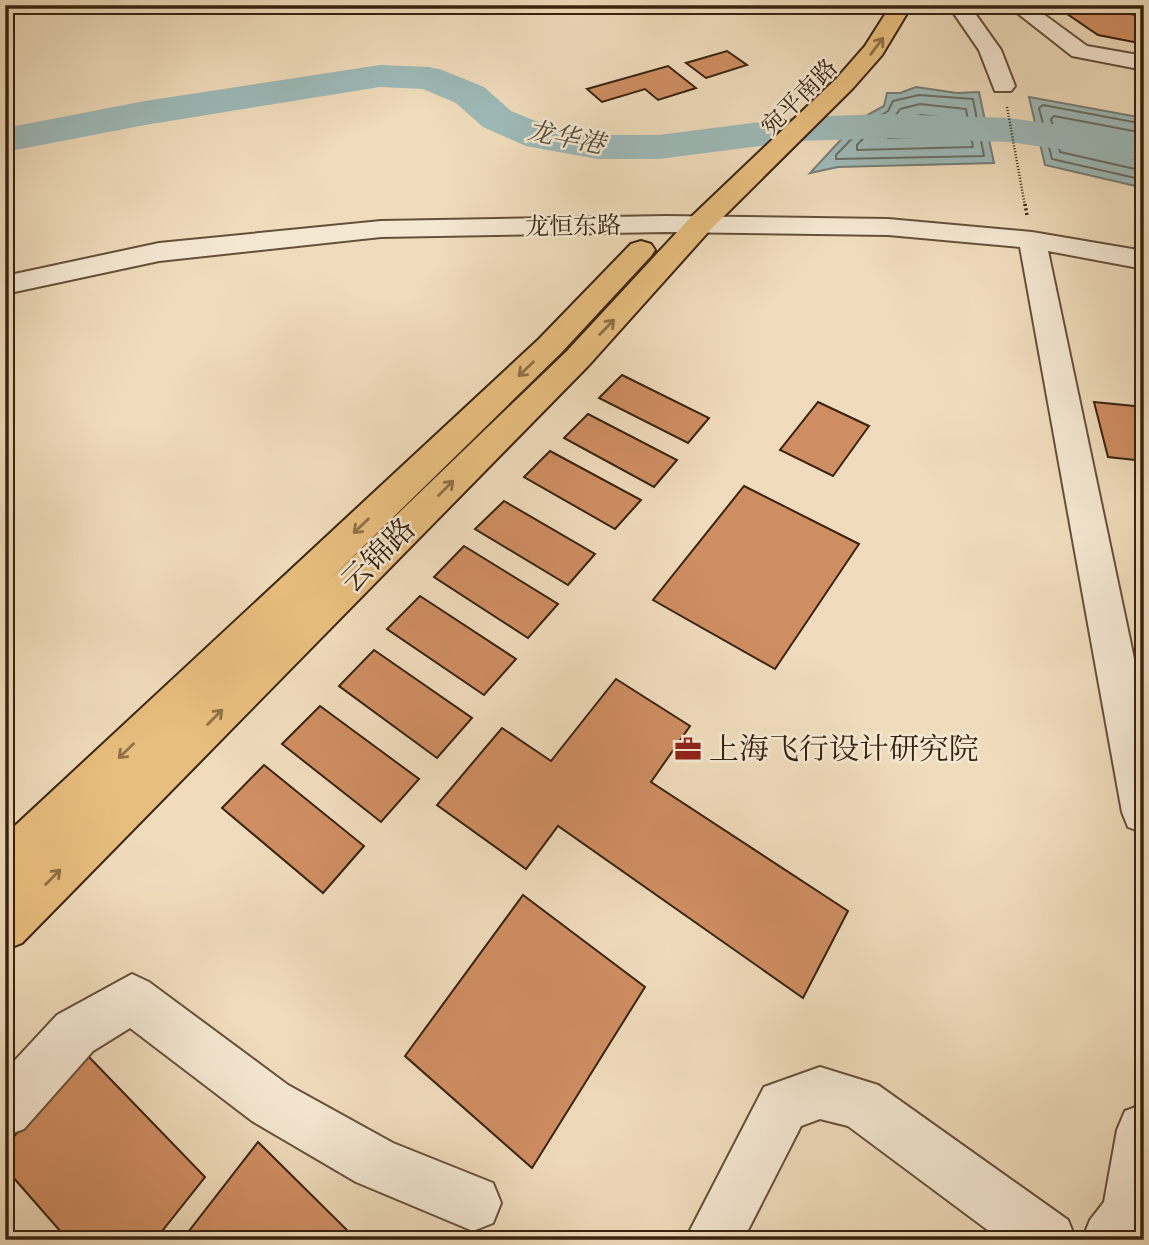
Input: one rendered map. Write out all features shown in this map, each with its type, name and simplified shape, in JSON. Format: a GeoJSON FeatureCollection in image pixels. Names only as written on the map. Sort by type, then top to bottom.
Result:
{"type":"FeatureCollection","features":[{"type":"Feature","properties":{"kind":"main road","name":"宛平南路"},"geometry":{"type":"LineString","coordinates":[[728,180],[852,44],[878,5]]}},
{"type":"Feature","properties":{"kind":"main road","name":"宛平南路"},"geometry":{"type":"LineString","coordinates":[[728,180],[845,83],[874,50],[902,5]]}},
{"type":"Feature","properties":{"kind":"main road","name":"云锦路"},"geometry":{"type":"LineString","coordinates":[[5,866],[728,180]]}},
{"type":"Feature","properties":{"kind":"main road","name":"云锦路"},"geometry":{"type":"LineString","coordinates":[[5,926],[578,358],[683,224]]}},
{"type":"Feature","properties":{"kind":"street"},"geometry":{"type":"LineString","coordinates":[[958,5],[990,50],[1003,86]]}},
{"type":"Feature","properties":{"kind":"street"},"geometry":{"type":"LineString","coordinates":[[1017,5],[1080,51],[1144,63]]}},
{"type":"Feature","properties":{"kind":"street","name":"龙恒东路"},"geometry":{"type":"LineString","coordinates":[[5,285],[159,252],[381,229],[683,224],[888,227],[1032,240],[1144,260]]}},
{"type":"Feature","properties":{"kind":"street"},"geometry":{"type":"LineString","coordinates":[[1032,240],[1144,812]]}},
{"type":"Feature","properties":{"kind":"street"},"geometry":{"type":"LineString","coordinates":[[5,1110],[75,1033],[131,999],[270,1103],[375,1163],[474,1203]]}},
{"type":"Feature","properties":{"kind":"street"},"geometry":{"type":"LineString","coordinates":[[713,1240],[783,1106],[820,1093],[860,1103],[1048,1240]]}},
{"type":"Feature","properties":{"kind":"street"},"geometry":{"type":"LineString","coordinates":[[1110,1240],[1129,1213],[1144,1130]]}},
{"type":"Feature","properties":{"kind":"path"},"geometry":{"type":"LineString","coordinates":[[1003,86],[1032,240]]}},
{"type":"Feature","properties":{"kind":"water"},"geometry":{"type":"Polygon","coordinates":[[[916,87],[957,93],[979,92],[994,163],[838,167],[810,173],[860,119],[884,106],[887,93],[900,93],[916,87]]]}},
{"type":"Feature","properties":{"kind":"water"},"geometry":{"type":"Polygon","coordinates":[[[1029,97],[1144,118],[1144,188],[1045,165],[1029,97]]]}},
{"type":"Feature","properties":{"kind":"building"},"geometry":{"type":"Polygon","coordinates":[[[1054,5],[1111,5],[1123,13],[1144,16],[1144,44],[1098,35],[1054,5]]]}},
{"type":"Feature","properties":{"kind":"building"},"geometry":{"type":"Polygon","coordinates":[[[727,51],[747,65],[706,78],[686,63],[727,51]]]}},
{"type":"Feature","properties":{"kind":"building"},"geometry":{"type":"Polygon","coordinates":[[[668,66],[696,88],[658,100],[645,89],[602,102],[587,89],[668,66]]]}},
{"type":"Feature","properties":{"kind":"building"},"geometry":{"type":"Polygon","coordinates":[[[622,375],[709,418],[688,443],[599,398],[622,375]]]}},
{"type":"Feature","properties":{"kind":"building"},"geometry":{"type":"Polygon","coordinates":[[[818,402],[869,426],[833,476],[780,450],[818,402]]]}},
{"type":"Feature","properties":{"kind":"building"},"geometry":{"type":"Polygon","coordinates":[[[1094,402],[1144,407],[1144,461],[1108,457],[1094,402]]]}},
{"type":"Feature","properties":{"kind":"building"},"geometry":{"type":"Polygon","coordinates":[[[588,414],[677,460],[654,487],[564,438],[588,414]]]}},
{"type":"Feature","properties":{"kind":"building"},"geometry":{"type":"Polygon","coordinates":[[[550,451],[641,500],[615,529],[524,477],[550,451]]]}},
{"type":"Feature","properties":{"kind":"building"},"geometry":{"type":"Polygon","coordinates":[[[744,486],[859,544],[775,669],[653,600],[744,486]]]}},
{"type":"Feature","properties":{"kind":"building"},"geometry":{"type":"Polygon","coordinates":[[[504,501],[595,554],[568,585],[475,529],[504,501]]]}},
{"type":"Feature","properties":{"kind":"building"},"geometry":{"type":"Polygon","coordinates":[[[464,546],[558,604],[528,638],[434,577],[464,546]]]}},
{"type":"Feature","properties":{"kind":"building"},"geometry":{"type":"Polygon","coordinates":[[[420,596],[516,659],[484,695],[387,629],[420,596]]]}},
{"type":"Feature","properties":{"kind":"building"},"geometry":{"type":"Polygon","coordinates":[[[374,650],[472,718],[437,758],[339,686],[374,650]]]}},
{"type":"Feature","properties":{"kind":"building"},"geometry":{"type":"Polygon","coordinates":[[[616,679],[690,726],[651,782],[848,911],[803,998],[558,826],[526,869],[437,805],[502,728],[551,761],[616,679]]]}},
{"type":"Feature","properties":{"kind":"building"},"geometry":{"type":"Polygon","coordinates":[[[320,706],[419,779],[381,822],[282,744],[320,706]]]}},
{"type":"Feature","properties":{"kind":"building"},"geometry":{"type":"Polygon","coordinates":[[[264,765],[364,846],[323,893],[222,808],[264,765]]]}},
{"type":"Feature","properties":{"kind":"building"},"geometry":{"type":"Polygon","coordinates":[[[523,895],[645,987],[532,1168],[405,1056],[523,895]]]}},
{"type":"Feature","properties":{"kind":"building"},"geometry":{"type":"Polygon","coordinates":[[[88,1056],[205,1177],[155,1240],[68,1240],[5,1168],[5,1146],[88,1056]]]}},
{"type":"Feature","properties":{"kind":"building"},"geometry":{"type":"Polygon","coordinates":[[[258,1142],[357,1240],[182,1240],[258,1142]]]}},
{"type":"Feature","properties":{"kind":"waterway","name":"龙华港"},"geometry":{"type":"LineString","coordinates":[[5,140],[145,113],[380,76],[429,78],[470,95],[497,119],[540,137],[597,147],[658,147],[800,129],[887,126],[1009,130],[1144,149]]}},
{"type":"Feature","properties":{"kind":"place","name":"上海飞行设计研究院"},"geometry":{"type":"Point","coordinates":[688,749]}}]}
